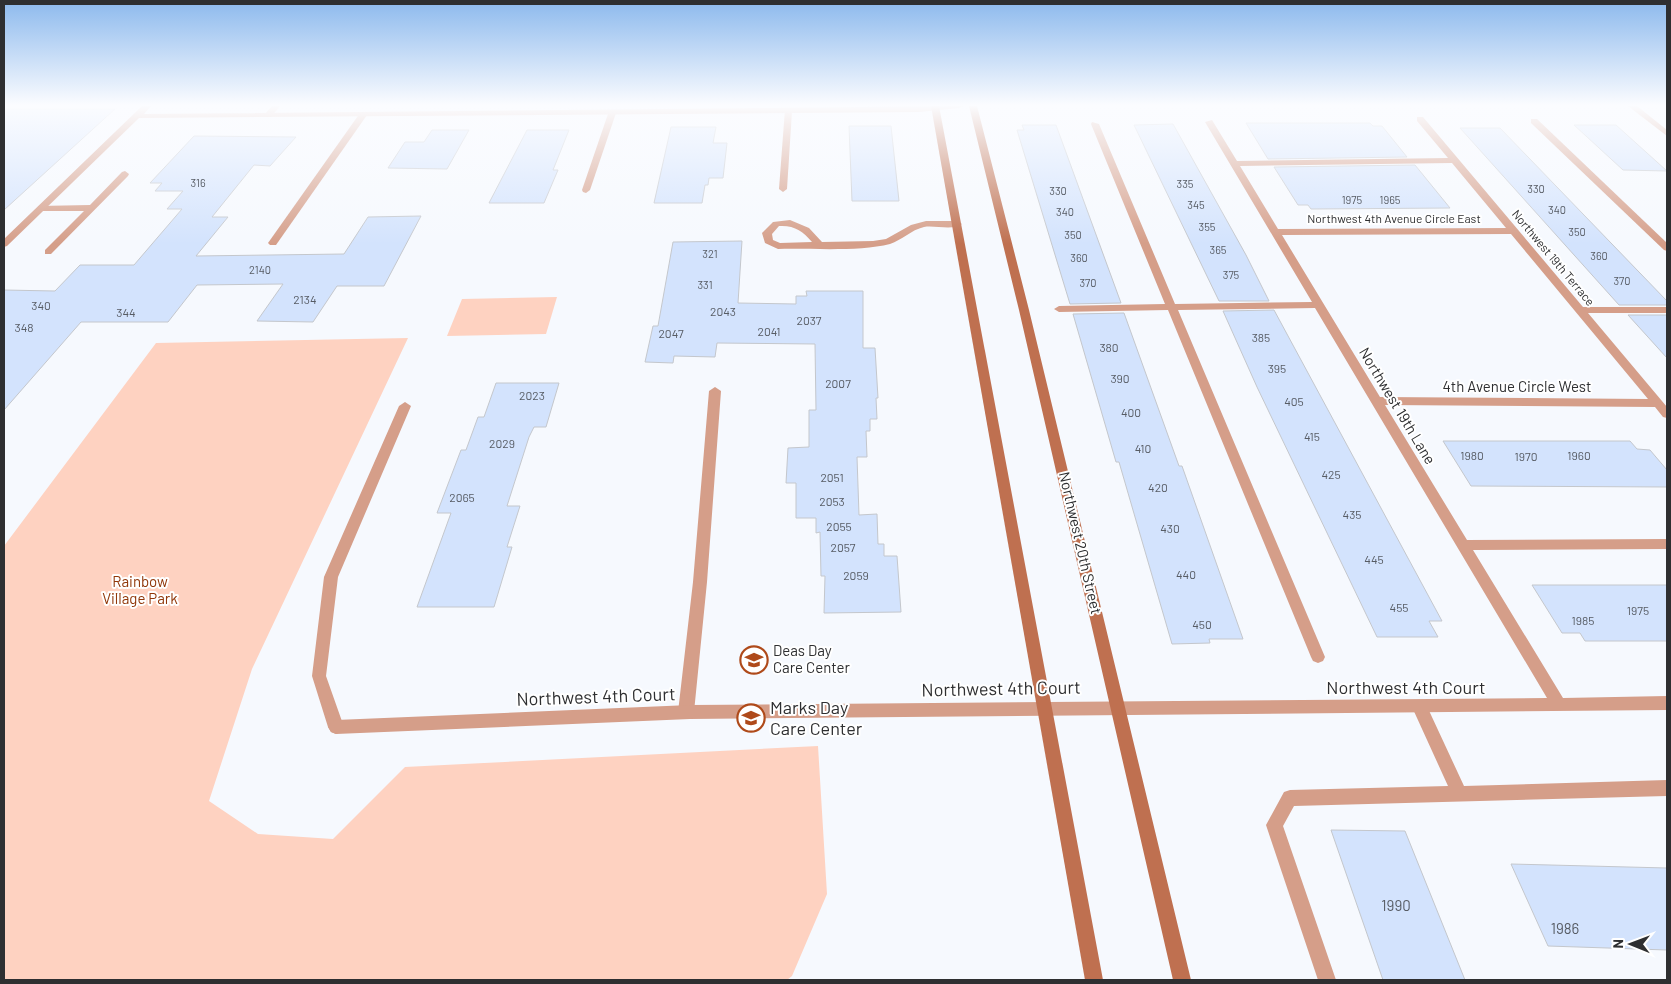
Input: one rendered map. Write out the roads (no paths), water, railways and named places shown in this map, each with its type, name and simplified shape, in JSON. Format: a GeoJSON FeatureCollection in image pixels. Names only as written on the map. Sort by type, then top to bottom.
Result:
{"type":"FeatureCollection","features":[{"type":"Feature","properties":{"kind":"main road"},"geometry":{"type":"LineString","coordinates":[[943,152],[1094,980]]}},
{"type":"Feature","properties":{"kind":"main road","name":"Northwest 20th Street"},"geometry":{"type":"LineString","coordinates":[[984,152],[1024,310],[1182,980]]}},
{"type":"Feature","properties":{"kind":"street"},"geometry":{"type":"LineString","coordinates":[[4,244],[100,152]]}},
{"type":"Feature","properties":{"kind":"street"},"geometry":{"type":"LineString","coordinates":[[273,243],[337,152]]}},
{"type":"Feature","properties":{"kind":"street"},"geometry":{"type":"LineString","coordinates":[[586,190],[599,152]]}},
{"type":"Feature","properties":{"kind":"street"},"geometry":{"type":"LineString","coordinates":[[783,189],[785,152]]}},
{"type":"Feature","properties":{"kind":"street"},"geometry":{"type":"LineString","coordinates":[[1107,152],[1318,657]]}},
{"type":"Feature","properties":{"kind":"street","name":"Northwest 19th Lane"},"geometry":{"type":"LineString","coordinates":[[1227,152],[1559,705]]}},
{"type":"Feature","properties":{"kind":"street","name":"Northwest 19th Terrace"},"geometry":{"type":"LineString","coordinates":[[1447,152],[1667,414]]}},
{"type":"Feature","properties":{"kind":"street"},"geometry":{"type":"LineString","coordinates":[[1566,152],[1667,248]]}},
{"type":"Feature","properties":{"kind":"street"},"geometry":{"type":"LineString","coordinates":[[1234,164],[1454,160]]}},
{"type":"Feature","properties":{"kind":"street"},"geometry":{"type":"LineString","coordinates":[[48,252],[125,174]]}},
{"type":"Feature","properties":{"kind":"street"},"geometry":{"type":"LineString","coordinates":[[41,208],[92,208]]}},
{"type":"Feature","properties":{"kind":"street"},"geometry":{"type":"LineString","coordinates":[[819,245],[810,232],[798,224],[776,224],[767,233],[768,241],[778,246],[873,244],[889,241],[914,227],[926,224],[956,224]]}},
{"type":"Feature","properties":{"kind":"street","name":"Northwest 4th Avenue Circle East"},"geometry":{"type":"LineString","coordinates":[[1275,232],[1514,231]]}},
{"type":"Feature","properties":{"kind":"street"},"geometry":{"type":"LineString","coordinates":[[1059,309],[1319,305]]}},
{"type":"Feature","properties":{"kind":"street"},"geometry":{"type":"LineString","coordinates":[[1580,310],[1667,310]]}},
{"type":"Feature","properties":{"kind":"street"},"geometry":{"type":"LineString","coordinates":[[686,712],[700,582],[715,391]]}},
{"type":"Feature","properties":{"kind":"street","name":"4th Avenue Circle West"},"geometry":{"type":"LineString","coordinates":[[1377,401],[1658,402]]}},
{"type":"Feature","properties":{"kind":"street","name":"Northwest 4th Court"},"geometry":{"type":"LineString","coordinates":[[404,406],[330,577],[319,676],[336,727],[686,712],[1118,706],[1420,707],[1667,703]]}},
{"type":"Feature","properties":{"kind":"street"},"geometry":{"type":"LineString","coordinates":[[1463,545],[1667,544]]}},
{"type":"Feature","properties":{"kind":"street"},"geometry":{"type":"LineString","coordinates":[[1420,707],[1459,793]]}},
{"type":"Feature","properties":{"kind":"street"},"geometry":{"type":"LineString","coordinates":[[1327,980],[1274,825],[1290,798],[1667,788]]}},
{"type":"Feature","properties":{"kind":"place","name":"Deas Day Care Center"},"geometry":{"type":"Point","coordinates":[754,660]}},
{"type":"Feature","properties":{"kind":"place","name":"Marks Day Care Center"},"geometry":{"type":"Point","coordinates":[751,718]}},
{"type":"Feature","properties":{"kind":"park label","name":"Rainbow Village Park"},"geometry":{"type":"Point","coordinates":[140,590]}}]}
